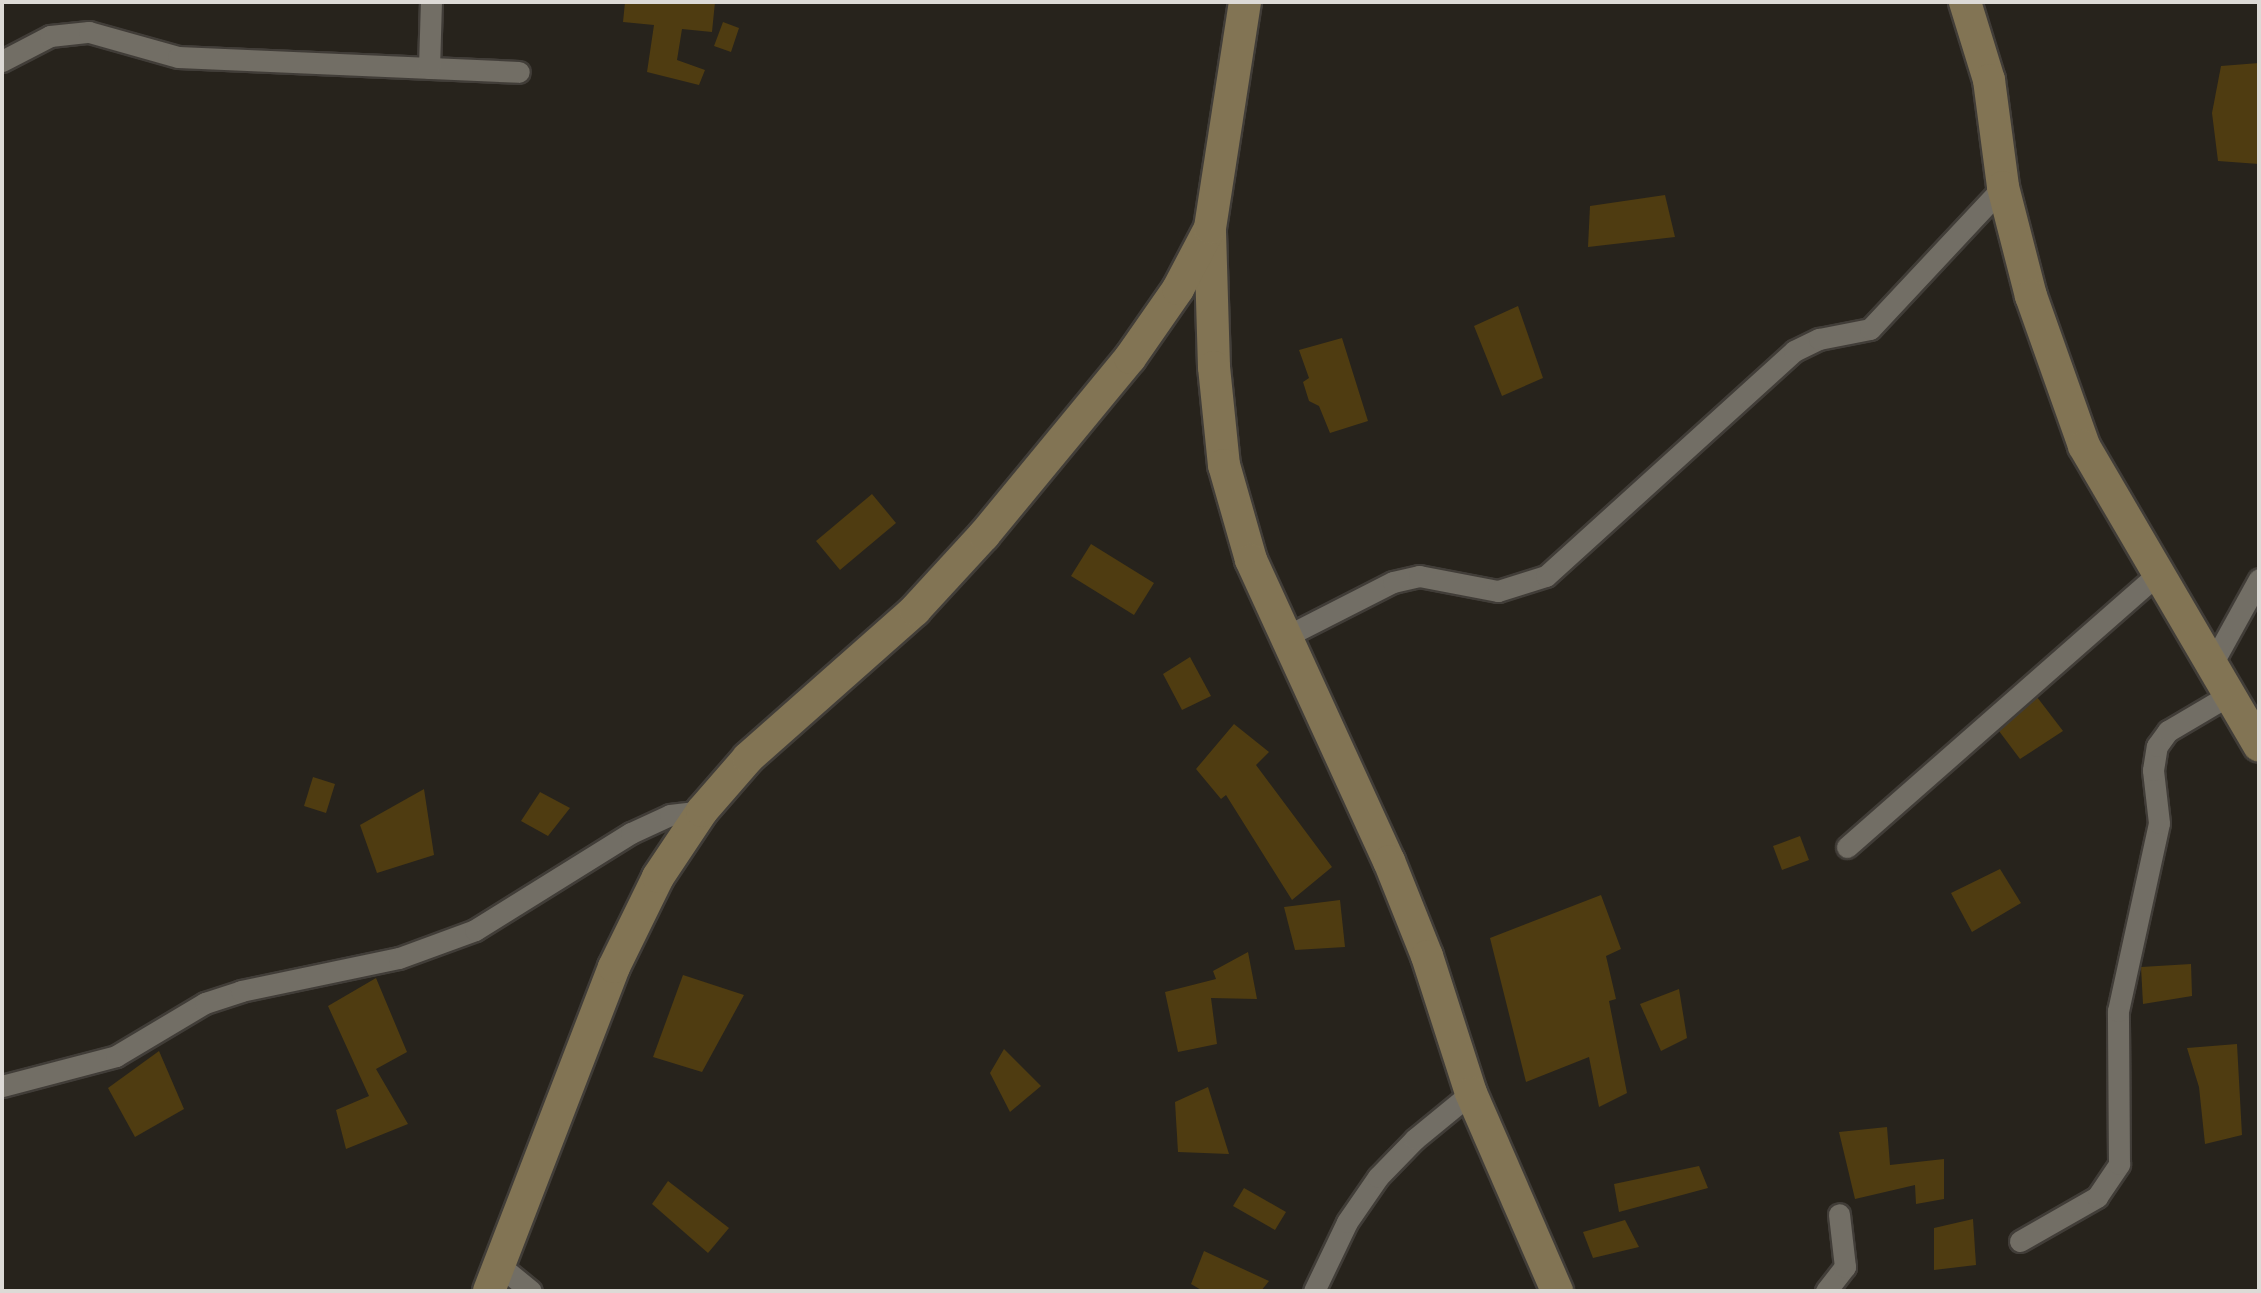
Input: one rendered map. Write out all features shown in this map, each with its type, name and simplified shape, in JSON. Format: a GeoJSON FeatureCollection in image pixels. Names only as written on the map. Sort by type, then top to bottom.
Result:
{"type":"FeatureCollection","features":[{"type":"Feature","properties":{"kind":"street"},"geometry":{"type":"LineString","coordinates":[[429,68],[431,2]]}},
{"type":"Feature","properties":{"kind":"street"},"geometry":{"type":"LineString","coordinates":[[1245,2],[1210,228],[1214,367],[1224,465],[1251,560],[1283,638],[1389,861],[1427,956],[1471,1093],[1557,1291]]}},
{"type":"Feature","properties":{"kind":"street"},"geometry":{"type":"LineString","coordinates":[[1965,2],[1989,80],[2003,187],[2031,296],[2084,446],[2259,746]]}},
{"type":"Feature","properties":{"kind":"street"},"geometry":{"type":"LineString","coordinates":[[2,61],[50,36],[89,32],[178,57],[519,72]]}},
{"type":"Feature","properties":{"kind":"street"},"geometry":{"type":"LineString","coordinates":[[1283,638],[1393,582],[1419,576],[1498,591],[1546,576],[1794,351],[1819,339],[1870,329],[2003,187]]}},
{"type":"Feature","properties":{"kind":"street"},"geometry":{"type":"LineString","coordinates":[[531,1291],[494,1278],[614,967],[658,877],[702,811],[748,758],[915,610],[984,535],[1130,358],[1178,289],[1210,228]]}},
{"type":"Feature","properties":{"kind":"street"},"geometry":{"type":"LineString","coordinates":[[1847,847],[2157,575]]}},
{"type":"Feature","properties":{"kind":"street"},"geometry":{"type":"LineString","coordinates":[[2211,666],[2259,579]]}},
{"type":"Feature","properties":{"kind":"street"},"geometry":{"type":"LineString","coordinates":[[2020,1241],[2097,1197],[2119,1164],[2118,1011],[2158,834],[2153,770],[2157,746],[2168,731],[2229,695]]}},
{"type":"Feature","properties":{"kind":"street"},"geometry":{"type":"LineString","coordinates":[[2,1086],[116,1056],[205,1003],[241,991],[398,958],[475,930],[631,833],[670,815],[702,811]]}},
{"type":"Feature","properties":{"kind":"street"},"geometry":{"type":"LineString","coordinates":[[1314,1291],[1347,1222],[1378,1177],[1415,1139],[1471,1093]]}},
{"type":"Feature","properties":{"kind":"street"},"geometry":{"type":"LineString","coordinates":[[1826,1291],[1845,1267],[1839,1213]]}},
{"type":"Feature","properties":{"kind":"building"},"geometry":{"type":"Polygon","coordinates":[[[625,2],[715,2],[712,32],[682,29],[677,60],[705,70],[699,85],[647,72],[654,25],[623,22],[625,2]]]}},
{"type":"Feature","properties":{"kind":"building"},"geometry":{"type":"Polygon","coordinates":[[[723,22],[739,28],[731,52],[714,46],[723,22]]]}},
{"type":"Feature","properties":{"kind":"building"},"geometry":{"type":"Polygon","coordinates":[[[2259,63],[2259,164],[2218,161],[2212,113],[2221,66],[2259,63]]]}},
{"type":"Feature","properties":{"kind":"building"},"geometry":{"type":"Polygon","coordinates":[[[1665,195],[1675,237],[1588,247],[1590,206],[1665,195]]]}},
{"type":"Feature","properties":{"kind":"building"},"geometry":{"type":"Polygon","coordinates":[[[1518,306],[1543,378],[1502,396],[1474,326],[1518,306]]]}},
{"type":"Feature","properties":{"kind":"building"},"geometry":{"type":"Polygon","coordinates":[[[1342,338],[1368,421],[1330,433],[1319,406],[1309,401],[1303,382],[1309,378],[1299,350],[1342,338]]]}},
{"type":"Feature","properties":{"kind":"building"},"geometry":{"type":"Polygon","coordinates":[[[872,494],[896,523],[840,570],[816,541],[872,494]]]}},
{"type":"Feature","properties":{"kind":"building"},"geometry":{"type":"Polygon","coordinates":[[[1091,544],[1154,583],[1134,615],[1071,576],[1091,544]]]}},
{"type":"Feature","properties":{"kind":"building"},"geometry":{"type":"Polygon","coordinates":[[[1190,657],[1211,696],[1182,710],[1163,674],[1190,657]]]}},
{"type":"Feature","properties":{"kind":"building"},"geometry":{"type":"Polygon","coordinates":[[[2037,697],[2063,731],[2020,759],[1999,731],[2037,697]]]}},
{"type":"Feature","properties":{"kind":"building"},"geometry":{"type":"Polygon","coordinates":[[[1234,724],[1269,752],[1256,765],[1332,867],[1292,900],[1226,795],[1221,799],[1196,769],[1234,724]]]}},
{"type":"Feature","properties":{"kind":"building"},"geometry":{"type":"Polygon","coordinates":[[[313,777],[335,784],[326,813],[304,806],[313,777]]]}},
{"type":"Feature","properties":{"kind":"building"},"geometry":{"type":"Polygon","coordinates":[[[424,789],[434,855],[377,873],[360,825],[424,789]]]}},
{"type":"Feature","properties":{"kind":"building"},"geometry":{"type":"Polygon","coordinates":[[[540,792],[570,808],[548,836],[521,821],[540,792]]]}},
{"type":"Feature","properties":{"kind":"building"},"geometry":{"type":"Polygon","coordinates":[[[1800,836],[1809,860],[1782,870],[1773,846],[1800,836]]]}},
{"type":"Feature","properties":{"kind":"building"},"geometry":{"type":"Polygon","coordinates":[[[2000,869],[2021,903],[1972,932],[1951,893],[2000,869]]]}},
{"type":"Feature","properties":{"kind":"building"},"geometry":{"type":"Polygon","coordinates":[[[1601,895],[1621,949],[1606,956],[1616,999],[1609,1001],[1627,1093],[1599,1107],[1589,1057],[1526,1082],[1490,938],[1601,895]]]}},
{"type":"Feature","properties":{"kind":"building"},"geometry":{"type":"Polygon","coordinates":[[[1340,900],[1345,947],[1295,950],[1284,907],[1340,900]]]}},
{"type":"Feature","properties":{"kind":"building"},"geometry":{"type":"Polygon","coordinates":[[[1248,952],[1257,999],[1211,998],[1217,1044],[1178,1052],[1165,992],[1216,979],[1213,971],[1248,952]]]}},
{"type":"Feature","properties":{"kind":"building"},"geometry":{"type":"Polygon","coordinates":[[[2191,964],[2192,996],[2143,1004],[2141,967],[2191,964]]]}},
{"type":"Feature","properties":{"kind":"building"},"geometry":{"type":"Polygon","coordinates":[[[683,975],[744,995],[702,1072],[653,1057],[683,975]]]}},
{"type":"Feature","properties":{"kind":"building"},"geometry":{"type":"Polygon","coordinates":[[[376,978],[407,1052],[376,1069],[408,1124],[346,1149],[336,1110],[369,1096],[328,1006],[376,978]]]}},
{"type":"Feature","properties":{"kind":"building"},"geometry":{"type":"Polygon","coordinates":[[[1679,989],[1687,1038],[1661,1051],[1640,1004],[1679,989]]]}},
{"type":"Feature","properties":{"kind":"building"},"geometry":{"type":"Polygon","coordinates":[[[2237,1044],[2242,1135],[2205,1144],[2199,1087],[2187,1048],[2237,1044]]]}},
{"type":"Feature","properties":{"kind":"building"},"geometry":{"type":"Polygon","coordinates":[[[1004,1049],[1041,1086],[1010,1112],[990,1073],[1004,1049]]]}},
{"type":"Feature","properties":{"kind":"building"},"geometry":{"type":"Polygon","coordinates":[[[159,1051],[184,1109],[135,1137],[108,1088],[159,1051]]]}},
{"type":"Feature","properties":{"kind":"building"},"geometry":{"type":"Polygon","coordinates":[[[1208,1087],[1229,1154],[1178,1152],[1175,1102],[1208,1087]]]}},
{"type":"Feature","properties":{"kind":"building"},"geometry":{"type":"Polygon","coordinates":[[[1887,1127],[1890,1165],[1944,1159],[1944,1199],[1916,1204],[1915,1185],[1855,1199],[1839,1132],[1887,1127]]]}},
{"type":"Feature","properties":{"kind":"building"},"geometry":{"type":"Polygon","coordinates":[[[1699,1166],[1708,1188],[1619,1212],[1614,1184],[1699,1166]]]}},
{"type":"Feature","properties":{"kind":"building"},"geometry":{"type":"Polygon","coordinates":[[[668,1181],[729,1228],[708,1253],[652,1204],[668,1181]]]}},
{"type":"Feature","properties":{"kind":"building"},"geometry":{"type":"Polygon","coordinates":[[[1244,1188],[1286,1212],[1275,1230],[1233,1206],[1244,1188]]]}},
{"type":"Feature","properties":{"kind":"building"},"geometry":{"type":"Polygon","coordinates":[[[1973,1219],[1976,1265],[1934,1270],[1934,1228],[1973,1219]]]}},
{"type":"Feature","properties":{"kind":"building"},"geometry":{"type":"Polygon","coordinates":[[[1625,1220],[1639,1247],[1593,1258],[1583,1232],[1625,1220]]]}},
{"type":"Feature","properties":{"kind":"building"},"geometry":{"type":"Polygon","coordinates":[[[1204,1251],[1269,1281],[1261,1291],[1203,1291],[1191,1284],[1204,1251]]]}}]}
